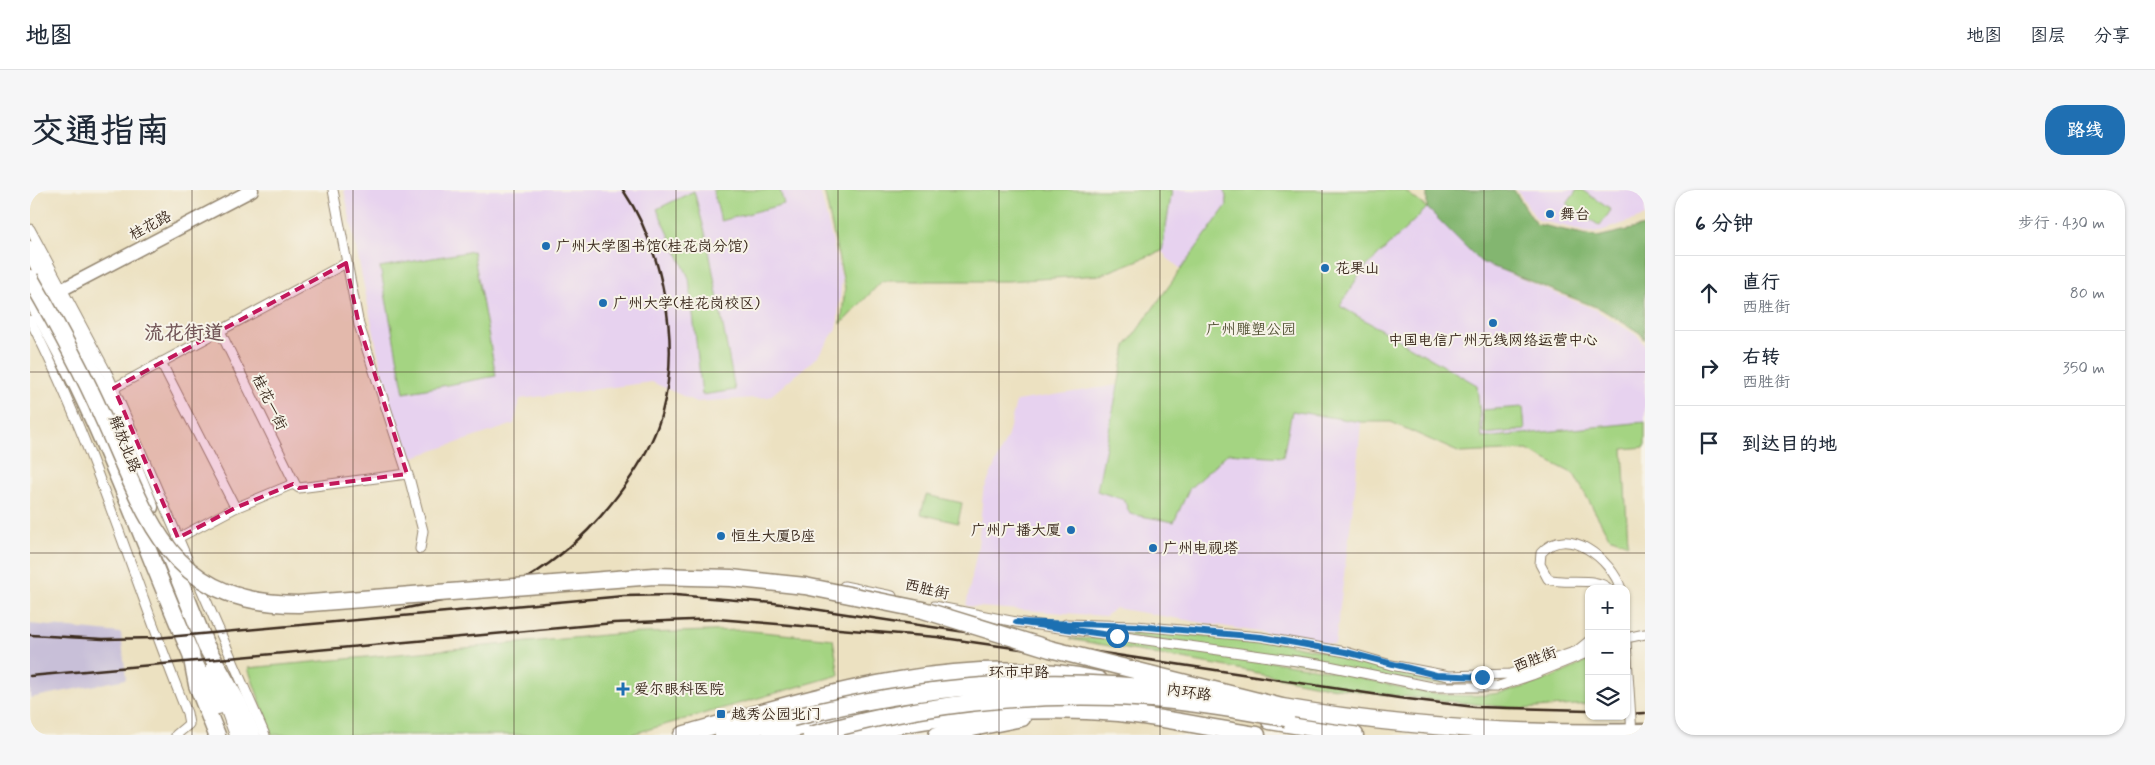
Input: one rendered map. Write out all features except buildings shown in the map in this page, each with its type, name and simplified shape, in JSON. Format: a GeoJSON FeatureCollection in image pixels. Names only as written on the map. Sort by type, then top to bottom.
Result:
{"type":"FeatureCollection","features":[{"type":"Feature","properties":{"kind":"highway","name":"解放北路"},"geometry":{"type":"LineString","coordinates":[[30,249],[37,279],[80,344],[112,411],[206,646],[238,703],[252,735]]}},
{"type":"Feature","properties":{"kind":"highway"},"geometry":{"type":"LineString","coordinates":[[37,279],[155,531],[185,568],[206,583],[226,593],[262,602],[298,604],[654,576],[731,578],[805,586],[923,610],[1050,649],[1286,708]]}},
{"type":"Feature","properties":{"kind":"highway","name":"解放北路"},"geometry":{"type":"LineString","coordinates":[[30,297],[48,326],[96,422],[191,654],[197,685],[217,735]]}},
{"type":"Feature","properties":{"kind":"highway","name":"环市中路"},"geometry":{"type":"LineString","coordinates":[[682,735],[823,695],[883,683],[1001,671],[1063,672],[1112,684],[1141,698],[1204,703],[1355,735]]}},
{"type":"Feature","properties":{"kind":"highway"},"geometry":{"type":"LineString","coordinates":[[1063,672],[1140,683],[1204,703],[1369,724],[1444,731],[1528,735]]}},
{"type":"Feature","properties":{"kind":"highway","name":"内环路"},"geometry":{"type":"LineString","coordinates":[[737,735],[792,718],[859,702],[926,690],[1033,682],[1091,683],[1148,687],[1377,722],[1461,729],[1562,733],[1645,732]]}},
{"type":"Feature","properties":{"kind":"highway"},"geometry":{"type":"LineString","coordinates":[[771,735],[876,707],[977,691],[1048,688],[1141,698]]}},
{"type":"Feature","properties":{"kind":"highway","name":"内环路"},"geometry":{"type":"LineString","coordinates":[[811,735],[877,718],[934,707],[1001,699],[1062,696],[1181,702],[1335,725],[1424,735]]}},
{"type":"Feature","properties":{"kind":"highway"},"geometry":{"type":"LineString","coordinates":[[899,735],[1032,713],[1069,710]]}},
{"type":"Feature","properties":{"kind":"highway"},"geometry":{"type":"LineString","coordinates":[[937,735],[1069,710]]}},
{"type":"Feature","properties":{"kind":"highway"},"geometry":{"type":"LineString","coordinates":[[852,735],[960,715],[1009,711],[1069,710],[1154,718],[1257,735]]}},
{"type":"Feature","properties":{"kind":"highway"},"geometry":{"type":"LineString","coordinates":[[723,735],[792,718]]}},
{"type":"Feature","properties":{"kind":"main road","name":"解放北路"},"geometry":{"type":"LineString","coordinates":[[206,646],[237,735]]}},
{"type":"Feature","properties":{"kind":"main road","name":"解放北路"},"geometry":{"type":"LineString","coordinates":[[191,654],[229,735]]}},
{"type":"Feature","properties":{"kind":"street","name":"桂花路"},"geometry":{"type":"LineString","coordinates":[[63,288],[252,190]]}},
{"type":"Feature","properties":{"kind":"street"},"geometry":{"type":"LineString","coordinates":[[333,190],[359,325],[407,474],[422,531],[420,549]]}},
{"type":"Feature","properties":{"kind":"street"},"geometry":{"type":"LineString","coordinates":[[30,229],[63,288],[114,388],[265,735]]}},
{"type":"Feature","properties":{"kind":"street"},"geometry":{"type":"LineString","coordinates":[[30,260],[37,279]]}},
{"type":"Feature","properties":{"kind":"street"},"geometry":{"type":"LineString","coordinates":[[114,388],[346,263]]}},
{"type":"Feature","properties":{"kind":"street"},"geometry":{"type":"LineString","coordinates":[[30,320],[52,365],[83,438],[188,713],[189,724],[176,735]]}},
{"type":"Feature","properties":{"kind":"street","name":"桂花一街"},"geometry":{"type":"LineString","coordinates":[[220,331],[296,486]]}},
{"type":"Feature","properties":{"kind":"street"},"geometry":{"type":"LineString","coordinates":[[161,362],[233,503]]}},
{"type":"Feature","properties":{"kind":"street"},"geometry":{"type":"LineString","coordinates":[[178,538],[235,508],[293,484],[299,488],[407,474]]}},
{"type":"Feature","properties":{"kind":"street"},"geometry":{"type":"LineString","coordinates":[[1604,585],[1593,581],[1561,583],[1548,579],[1540,564],[1541,553],[1551,544],[1560,541],[1570,541],[1599,556],[1612,570],[1619,585]]}},
{"type":"Feature","properties":{"kind":"street","name":"西胜街"},"geometry":{"type":"LineString","coordinates":[[831,583],[1016,622],[1319,664],[1440,688],[1496,687],[1532,676],[1585,654]]}},
{"type":"Feature","properties":{"kind":"street","name":"西胜街"},"geometry":{"type":"LineString","coordinates":[[1016,622],[1136,626],[1261,637],[1346,652],[1391,665],[1449,676],[1510,674],[1585,648]]}},
{"type":"Feature","properties":{"kind":"street"},"geometry":{"type":"LineString","coordinates":[[1630,632],[1645,633]]}},
{"type":"Feature","properties":{"kind":"street"},"geometry":{"type":"LineString","coordinates":[[1630,637],[1645,633]]}},
{"type":"Feature","properties":{"kind":"street"},"geometry":{"type":"LineString","coordinates":[[1578,650],[1585,644]]}},
{"type":"Feature","properties":{"kind":"street"},"geometry":{"type":"LineString","coordinates":[[1628,675],[1632,735]]}},
{"type":"Feature","properties":{"kind":"highlighted area"},"geometry":{"type":"Polygon","coordinates":[[[346,263],[359,325],[407,474],[299,488],[293,484],[235,508],[178,538],[114,388],[346,263]]]}},
{"type":"Feature","properties":{"kind":"shaded area","name":"广州大学(桂花岗校区)"},"geometry":{"type":"Polygon","coordinates":[[[344,190],[820,190],[842,279],[837,328],[817,357],[769,397],[696,402],[652,382],[520,399],[514,424],[411,458],[389,406],[344,190]]]}},
{"type":"Feature","properties":{"kind":"shaded area"},"geometry":{"type":"Polygon","coordinates":[[[1172,190],[1225,190],[1227,205],[1181,269],[1167,258],[1162,251],[1172,190]]]}},
{"type":"Feature","properties":{"kind":"shaded area"},"geometry":{"type":"Polygon","coordinates":[[[1517,190],[1645,190],[1645,216],[1595,233],[1537,220],[1517,190]]]}},
{"type":"Feature","properties":{"kind":"shaded area","name":"中国电信广州无线网络运营中心"},"geometry":{"type":"Polygon","coordinates":[[[1427,208],[1481,262],[1596,310],[1638,336],[1645,345],[1645,422],[1481,438],[1340,306],[1361,272],[1427,208]]]}},
{"type":"Feature","properties":{"kind":"shaded area"},"geometry":{"type":"Polygon","coordinates":[[[1118,385],[1097,491],[1189,489],[1228,453],[1283,457],[1292,411],[1361,422],[1355,490],[1335,645],[1115,608],[1106,616],[966,606],[978,546],[983,492],[1008,435],[1016,401],[1118,385]]]}},
{"type":"Feature","properties":{"kind":"shaded area"},"geometry":{"type":"Polygon","coordinates":[[[30,624],[121,633],[126,679],[30,698],[30,624]]]}},
{"type":"Feature","properties":{"kind":"green space"},"geometry":{"type":"Polygon","coordinates":[[[713,190],[780,190],[784,204],[721,221],[713,190]]]}},
{"type":"Feature","properties":{"kind":"green space"},"geometry":{"type":"Polygon","coordinates":[[[824,190],[1172,190],[1162,251],[1100,275],[1008,281],[882,281],[841,324],[845,288],[824,190]]]}},
{"type":"Feature","properties":{"kind":"green space","name":"广州雕塑公园"},"geometry":{"type":"Polygon","coordinates":[[[1225,190],[1404,190],[1427,208],[1361,272],[1340,306],[1477,385],[1482,438],[1645,422],[1645,447],[1623,449],[1628,544],[1609,537],[1574,474],[1527,450],[1460,453],[1391,422],[1361,422],[1292,411],[1283,457],[1228,453],[1189,489],[1174,522],[1130,514],[1124,500],[1097,491],[1126,346],[1227,205],[1225,190]]]}},
{"type":"Feature","properties":{"kind":"green space"},"geometry":{"type":"Polygon","coordinates":[[[1427,190],[1514,190],[1536,224],[1597,237],[1645,226],[1645,340],[1640,333],[1601,309],[1481,262],[1427,208],[1427,190]]]}},
{"type":"Feature","properties":{"kind":"green space"},"geometry":{"type":"Polygon","coordinates":[[[1577,190],[1582,190],[1611,210],[1600,226],[1567,204],[1577,190]]]}},
{"type":"Feature","properties":{"kind":"green space"},"geometry":{"type":"Polygon","coordinates":[[[694,191],[707,240],[735,390],[702,395],[689,278],[657,209],[694,191]]]}},
{"type":"Feature","properties":{"kind":"green space"},"geometry":{"type":"Polygon","coordinates":[[[473,251],[496,376],[404,393],[380,267],[473,251]]]}},
{"type":"Feature","properties":{"kind":"green space"},"geometry":{"type":"Polygon","coordinates":[[[1523,407],[1525,430],[1484,434],[1482,410],[1523,407]]]}},
{"type":"Feature","properties":{"kind":"green space"},"geometry":{"type":"Polygon","coordinates":[[[926,495],[962,503],[958,523],[921,514],[926,495]]]}},
{"type":"Feature","properties":{"kind":"green space"},"geometry":{"type":"Polygon","coordinates":[[[1102,627],[1276,642],[1340,655],[1437,680],[1479,682],[1432,684],[1100,631],[1102,627]]]}},
{"type":"Feature","properties":{"kind":"green space"},"geometry":{"type":"Polygon","coordinates":[[[742,630],[833,639],[839,675],[629,735],[272,735],[248,668],[615,634],[742,630]]]}},
{"type":"Feature","properties":{"kind":"green space"},"geometry":{"type":"Polygon","coordinates":[[[1099,638],[1233,656],[1313,668],[1420,691],[1463,696],[1485,695],[1525,687],[1585,662],[1585,704],[1523,709],[1388,695],[1323,686],[1070,639],[1099,638]]]}},
{"type":"Feature","properties":{"kind":"railway"},"geometry":{"type":"LineString","coordinates":[[397,610],[497,591],[527,578],[560,555],[588,530],[622,490],[642,459],[657,428],[662,412],[670,356],[669,327],[665,297],[649,240],[623,190]]}},
{"type":"Feature","properties":{"kind":"railway"},"geometry":{"type":"LineString","coordinates":[[30,635],[103,639],[156,638],[624,596],[675,595],[774,603],[1399,698],[1475,707],[1585,710]]}},
{"type":"Feature","properties":{"kind":"railway"},"geometry":{"type":"LineString","coordinates":[[30,676],[614,623],[717,619],[937,637],[1083,658]]}},
{"type":"Feature","properties":{"kind":"railway"},"geometry":{"type":"LineString","coordinates":[[1630,714],[1645,713]]}},
{"type":"Feature","properties":{"kind":"place","name":"舞台"},"geometry":{"type":"Point","coordinates":[1550,214]}},
{"type":"Feature","properties":{"kind":"place","name":"广州大学图书馆(桂花岗分馆)"},"geometry":{"type":"Point","coordinates":[546,246]}},
{"type":"Feature","properties":{"kind":"place","name":"花果山"},"geometry":{"type":"Point","coordinates":[1325,268]}},
{"type":"Feature","properties":{"kind":"place","name":"广州大学(桂花岗校区)"},"geometry":{"type":"Point","coordinates":[603,303]}},
{"type":"Feature","properties":{"kind":"place","name":"中国电信广州无线网络运营中心"},"geometry":{"type":"Point","coordinates":[1493,323]}},
{"type":"Feature","properties":{"kind":"place","name":"广州广播大厦"},"geometry":{"type":"Point","coordinates":[1071,530]}},
{"type":"Feature","properties":{"kind":"place","name":"恒生大厦B座"},"geometry":{"type":"Point","coordinates":[721,536]}},
{"type":"Feature","properties":{"kind":"place","name":"广州电视塔"},"geometry":{"type":"Point","coordinates":[1153,548]}},
{"type":"Feature","properties":{"kind":"place","name":"爱尔眼科医院"},"geometry":{"type":"Point","coordinates":[623,689]}},
{"type":"Feature","properties":{"kind":"place","name":"越秀公园北门"},"geometry":{"type":"Point","coordinates":[721,714]}},
{"type":"Feature","properties":{"kind":"district","name":"流花街道"},"geometry":{"type":"Point","coordinates":[184,332]}},
{"type":"Feature","properties":{"kind":"route"},"geometry":{"type":"LineString","coordinates":[[1117,636],[1016,622],[1136,626],[1261,637],[1346,652],[1436,675],[1482,677]]}}]}
